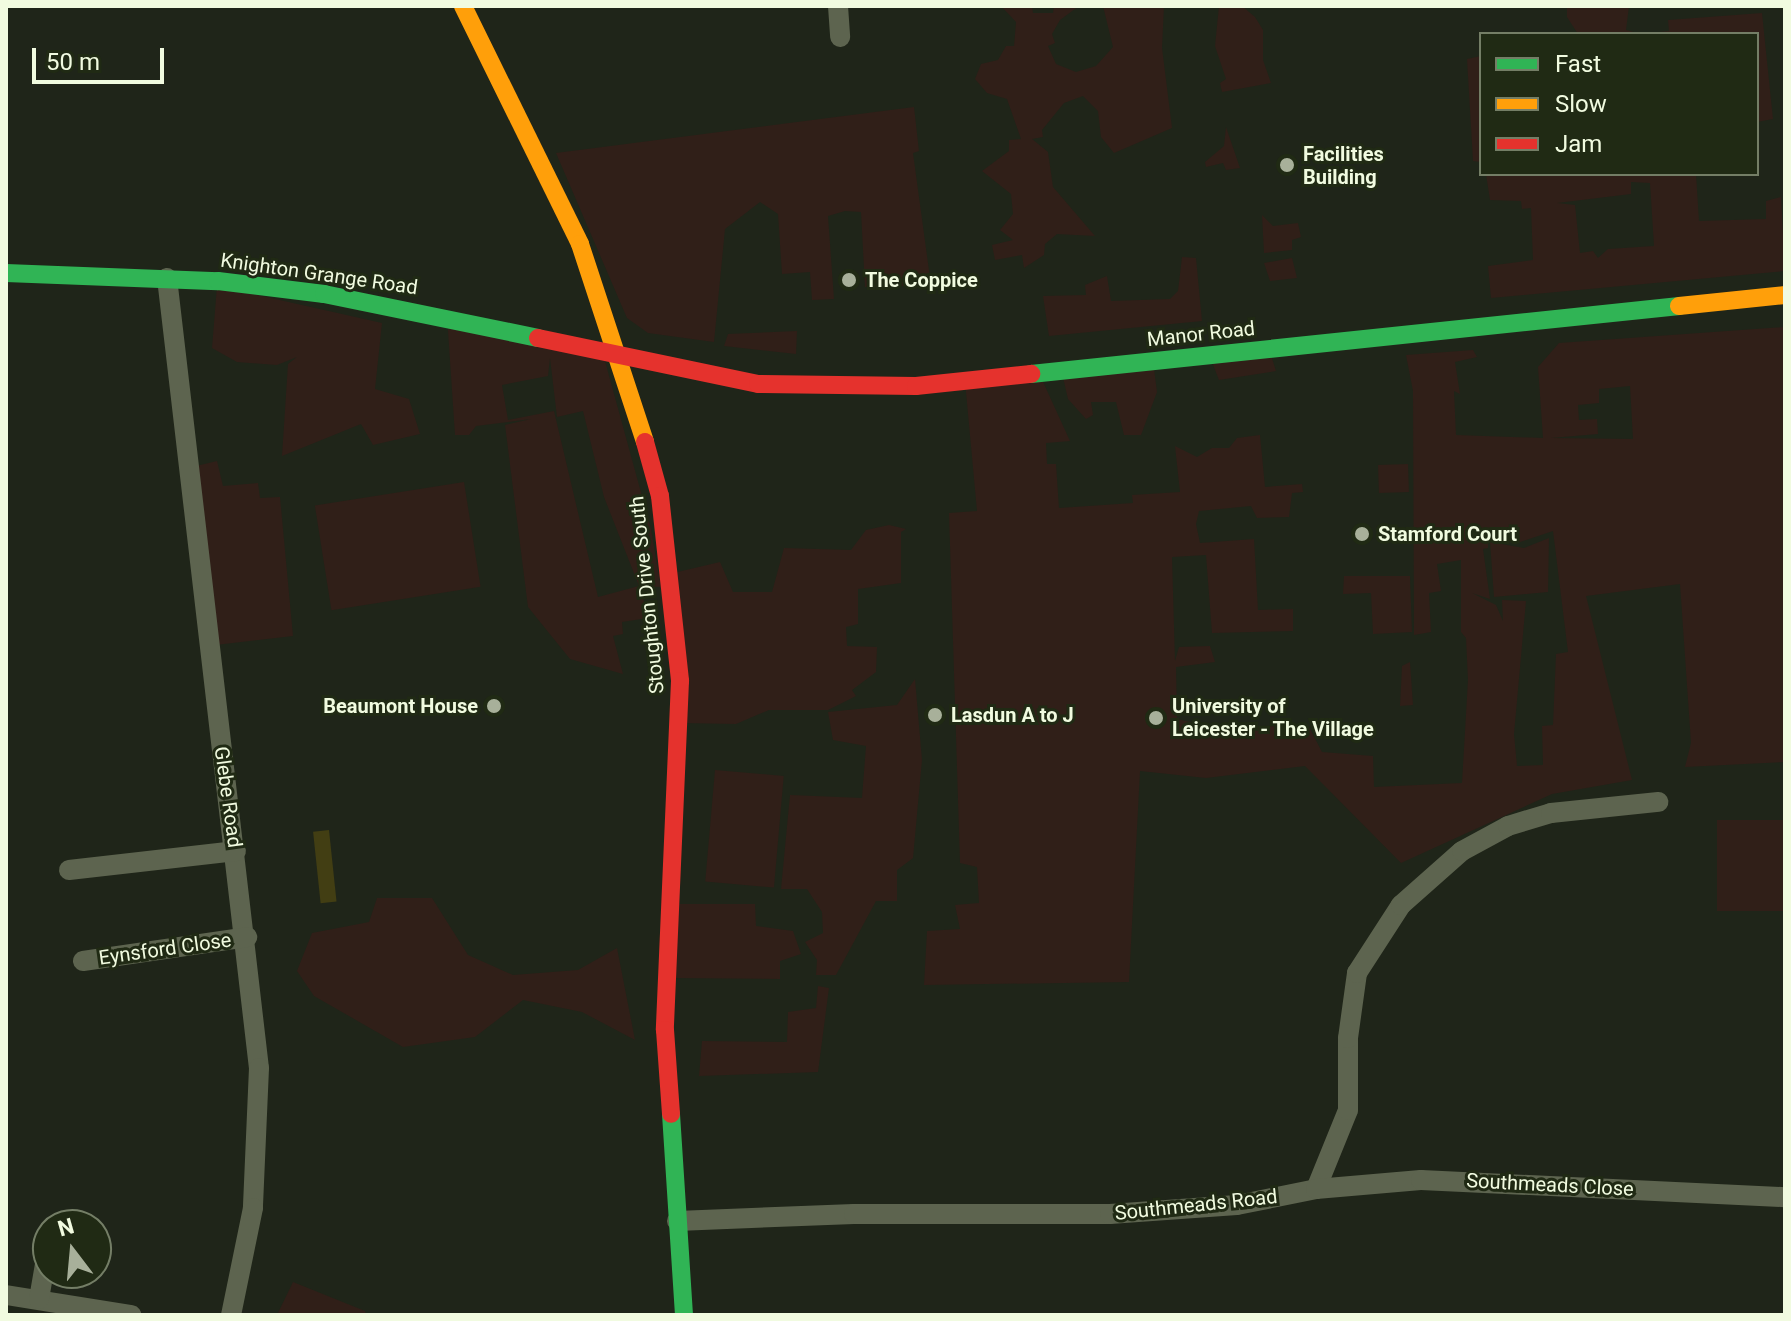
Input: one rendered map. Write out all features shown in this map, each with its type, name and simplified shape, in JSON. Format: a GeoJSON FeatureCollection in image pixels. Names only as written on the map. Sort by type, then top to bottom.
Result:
{"type":"FeatureCollection","features":[{"type":"Feature","properties":{"kind":"street","name":"Stoughton Drive South"},"geometry":{"type":"LineString","coordinates":[[463,6],[580,244],[621,358],[660,496],[680,681],[665,1030],[684,1315]]}},
{"type":"Feature","properties":{"kind":"street"},"geometry":{"type":"LineString","coordinates":[[838,6],[840,37]]}},
{"type":"Feature","properties":{"kind":"street","name":"Knighton Grange Road"},"geometry":{"type":"LineString","coordinates":[[6,273],[167,278],[324,294],[423,310],[621,358]]}},
{"type":"Feature","properties":{"kind":"street","name":"Glebe Road"},"geometry":{"type":"LineString","coordinates":[[167,278],[208,659],[247,937],[259,1068],[253,1208],[231,1315]]}},
{"type":"Feature","properties":{"kind":"street","name":"Manor Road"},"geometry":{"type":"LineString","coordinates":[[621,358],[758,384],[916,386],[1785,295]]}},
{"type":"Feature","properties":{"kind":"street"},"geometry":{"type":"LineString","coordinates":[[1316,1189],[1348,1110],[1348,1038],[1357,973],[1401,905],[1462,851],[1508,826],[1551,813],[1658,802]]}},
{"type":"Feature","properties":{"kind":"street"},"geometry":{"type":"LineString","coordinates":[[69,870],[236,851]]}},
{"type":"Feature","properties":{"kind":"street","name":"Eynsford Close"},"geometry":{"type":"LineString","coordinates":[[83,961],[247,937]]}},
{"type":"Feature","properties":{"kind":"street","name":"Southmeads Close"},"geometry":{"type":"LineString","coordinates":[[1316,1189],[1442,1179],[1785,1197]]}},
{"type":"Feature","properties":{"kind":"street","name":"Southmeads Road"},"geometry":{"type":"LineString","coordinates":[[677,1221],[854,1214],[1110,1214],[1237,1205],[1316,1189]]}},
{"type":"Feature","properties":{"kind":"street"},"geometry":{"type":"LineString","coordinates":[[39,1299],[41,1289]]}},
{"type":"Feature","properties":{"kind":"street"},"geometry":{"type":"LineString","coordinates":[[6,1295],[131,1315]]}},
{"type":"Feature","properties":{"kind":"shaded area"},"geometry":{"type":"Polygon","coordinates":[[[1001,6],[1032,6],[1033,13],[1053,13],[1054,6],[1079,6],[1060,20],[1052,34],[1055,43],[1048,46],[1056,64],[1076,72],[1096,66],[1113,47],[1103,6],[1164,6],[1162,48],[1172,128],[1114,153],[1101,137],[1098,111],[1083,96],[1064,103],[1042,130],[1043,137],[1032,139],[1048,152],[1053,187],[1095,236],[1057,234],[1045,244],[1044,255],[1024,268],[1022,255],[995,260],[992,245],[1013,240],[1000,230],[1013,214],[1011,194],[982,171],[1009,151],[1009,140],[1021,139],[1007,99],[987,93],[975,79],[981,64],[998,60],[1006,46],[1014,46],[1016,22],[1001,6]]]}},
{"type":"Feature","properties":{"kind":"shaded area"},"geometry":{"type":"Polygon","coordinates":[[[1219,6],[1242,6],[1255,17],[1263,30],[1263,60],[1271,83],[1222,92],[1220,83],[1226,79],[1215,46],[1219,6]]]}},
{"type":"Feature","properties":{"kind":"shaded area"},"geometry":{"type":"Polygon","coordinates":[[[1567,6],[1629,6],[1626,30],[1634,32],[1577,32],[1567,17],[1567,6]]]}},
{"type":"Feature","properties":{"kind":"shaded area"},"geometry":{"type":"Polygon","coordinates":[[[1762,13],[1773,119],[1759,122],[1759,32],[1660,32],[1669,31],[1668,20],[1762,13]]]}},
{"type":"Feature","properties":{"kind":"shaded area"},"geometry":{"type":"Polygon","coordinates":[[[1479,56],[1479,162],[1473,161],[1467,59],[1479,56]]]}},
{"type":"Feature","properties":{"kind":"shaded area"},"geometry":{"type":"Polygon","coordinates":[[[914,107],[919,151],[913,153],[931,285],[865,287],[861,212],[845,211],[828,216],[834,299],[812,300],[810,272],[782,274],[778,214],[760,202],[725,229],[714,342],[648,333],[627,318],[556,153],[914,107]]]}},
{"type":"Feature","properties":{"kind":"shaded area"},"geometry":{"type":"Polygon","coordinates":[[[1226,127],[1240,168],[1226,170],[1223,163],[1206,167],[1205,162],[1224,146],[1226,127]]]}},
{"type":"Feature","properties":{"kind":"shaded area"},"geometry":{"type":"Polygon","coordinates":[[[1486,176],[1696,176],[1699,221],[1766,219],[1766,201],[1781,197],[1785,271],[1491,298],[1488,266],[1533,260],[1531,208],[1522,209],[1521,201],[1490,200],[1486,176]],[[1631,182],[1631,194],[1557,203],[1575,205],[1580,253],[1593,251],[1598,258],[1608,249],[1654,246],[1650,183],[1631,182]]]}},
{"type":"Feature","properties":{"kind":"shaded area"},"geometry":{"type":"Polygon","coordinates":[[[1262,215],[1273,226],[1298,223],[1301,237],[1292,240],[1292,250],[1264,253],[1262,215]]]}},
{"type":"Feature","properties":{"kind":"shaded area"},"geometry":{"type":"Polygon","coordinates":[[[1182,257],[1196,258],[1202,321],[1049,336],[1043,296],[1086,295],[1085,285],[1107,276],[1111,301],[1170,299],[1178,291],[1182,257]]]}},
{"type":"Feature","properties":{"kind":"shaded area"},"geometry":{"type":"Polygon","coordinates":[[[1292,258],[1297,278],[1270,281],[1264,263],[1292,258]]]}},
{"type":"Feature","properties":{"kind":"shaded area"},"geometry":{"type":"Polygon","coordinates":[[[217,286],[382,323],[375,389],[409,399],[420,434],[373,445],[361,424],[282,456],[288,364],[297,357],[277,365],[237,362],[212,348],[217,286]]]}},
{"type":"Feature","properties":{"kind":"shaded area"},"geometry":{"type":"Polygon","coordinates":[[[447,316],[605,361],[651,529],[661,587],[640,586],[648,618],[622,622],[623,634],[613,636],[623,674],[570,659],[528,607],[505,425],[531,419],[476,426],[469,435],[455,435],[447,316]],[[550,358],[548,376],[502,385],[508,420],[554,411],[598,597],[639,586],[604,497],[583,411],[557,417],[550,358]]]}},
{"type":"Feature","properties":{"kind":"shaded area"},"geometry":{"type":"Polygon","coordinates":[[[1785,327],[1785,762],[1685,767],[1691,743],[1680,584],[1586,596],[1632,780],[1552,794],[1401,863],[1305,766],[1206,778],[1140,771],[1129,982],[924,985],[927,931],[960,929],[955,905],[979,903],[977,867],[960,863],[949,513],[977,511],[965,381],[1039,373],[1070,441],[1046,443],[1047,464],[1056,464],[1059,508],[1133,503],[1132,495],[1180,492],[1175,446],[1197,457],[1212,448],[1229,448],[1237,438],[1260,435],[1265,487],[1302,484],[1303,492],[1292,493],[1289,517],[1257,518],[1251,506],[1199,511],[1196,524],[1200,543],[1254,539],[1258,610],[1293,609],[1293,631],[1212,633],[1206,555],[1172,557],[1175,661],[1179,647],[1210,646],[1215,662],[1176,667],[1177,719],[1216,728],[1308,725],[1322,752],[1373,756],[1374,787],[1462,783],[1468,680],[1466,638],[1461,632],[1461,560],[1437,564],[1441,591],[1429,593],[1431,632],[1414,635],[1413,391],[1406,355],[1473,350],[1477,357],[1455,362],[1460,394],[1454,391],[1456,435],[1543,438],[1538,367],[1559,343],[1785,327]],[[1630,386],[1599,389],[1599,403],[1578,405],[1579,420],[1597,419],[1598,434],[1551,438],[1633,439],[1630,386]],[[1553,531],[1520,542],[1488,539],[1488,548],[1483,549],[1490,599],[1472,593],[1496,605],[1503,621],[1502,600],[1526,601],[1514,734],[1517,766],[1543,765],[1542,726],[1553,725],[1556,654],[1568,652],[1553,531]]]}},
{"type":"Feature","properties":{"kind":"shaded area"},"geometry":{"type":"Polygon","coordinates":[[[797,331],[796,354],[724,346],[728,334],[797,331]]]}},
{"type":"Feature","properties":{"kind":"shaded area"},"geometry":{"type":"Polygon","coordinates":[[[1270,352],[1276,371],[1219,380],[1210,357],[1270,352]]]}},
{"type":"Feature","properties":{"kind":"shaded area"},"geometry":{"type":"Polygon","coordinates":[[[1153,361],[1157,392],[1141,435],[1124,435],[1116,402],[1091,402],[1093,415],[1086,419],[1068,399],[1062,373],[1153,361]]]}},
{"type":"Feature","properties":{"kind":"shaded area"},"geometry":{"type":"Polygon","coordinates":[[[217,461],[223,486],[258,483],[260,498],[280,497],[293,636],[207,646],[188,468],[217,461]]]}},
{"type":"Feature","properties":{"kind":"shaded area"},"geometry":{"type":"Polygon","coordinates":[[[1408,464],[1409,492],[1379,493],[1378,465],[1408,464]]]}},
{"type":"Feature","properties":{"kind":"shaded area"},"geometry":{"type":"Polygon","coordinates":[[[464,482],[481,587],[331,610],[315,506],[464,482]]]}},
{"type":"Feature","properties":{"kind":"shaded area"},"geometry":{"type":"Polygon","coordinates":[[[889,525],[906,529],[901,532],[901,583],[858,589],[858,624],[846,627],[847,646],[877,647],[876,672],[852,690],[856,696],[828,710],[769,710],[736,724],[679,723],[669,574],[720,562],[733,592],[772,592],[784,548],[851,550],[866,530],[889,525]]]}},
{"type":"Feature","properties":{"kind":"shaded area"},"geometry":{"type":"Polygon","coordinates":[[[1549,538],[1548,592],[1494,597],[1490,542],[1524,548],[1549,538]]]}},
{"type":"Feature","properties":{"kind":"shaded area"},"geometry":{"type":"Polygon","coordinates":[[[1344,576],[1410,576],[1412,632],[1373,634],[1371,593],[1343,594],[1344,576]]]}},
{"type":"Feature","properties":{"kind":"shaded area"},"geometry":{"type":"Polygon","coordinates":[[[1410,662],[1413,705],[1400,706],[1402,666],[1410,662]]]}},
{"type":"Feature","properties":{"kind":"shaded area"},"geometry":{"type":"Polygon","coordinates":[[[915,679],[922,760],[913,858],[897,870],[897,901],[876,901],[836,975],[816,975],[817,960],[805,942],[823,933],[822,912],[807,889],[781,889],[790,795],[862,798],[866,746],[833,740],[828,712],[897,705],[915,679]]]}},
{"type":"Feature","properties":{"kind":"shaded area"},"geometry":{"type":"Polygon","coordinates":[[[715,770],[784,776],[774,888],[705,882],[715,770]]]}},
{"type":"Feature","properties":{"kind":"shaded area"},"geometry":{"type":"Polygon","coordinates":[[[1717,820],[1785,820],[1785,911],[1717,911],[1717,820]]]}},
{"type":"Feature","properties":{"kind":"shaded area"},"geometry":{"type":"Polygon","coordinates":[[[329,830],[337,902],[321,903],[313,832],[329,830]]]}},
{"type":"Feature","properties":{"kind":"shaded area"},"geometry":{"type":"Polygon","coordinates":[[[377,898],[432,898],[468,955],[513,975],[578,970],[617,948],[635,1040],[582,1012],[523,1000],[475,1037],[403,1047],[314,996],[297,971],[312,933],[369,922],[377,898]]]}},
{"type":"Feature","properties":{"kind":"shaded area"},"geometry":{"type":"Polygon","coordinates":[[[675,904],[755,904],[756,926],[793,931],[801,954],[780,961],[780,979],[671,978],[675,904]]]}},
{"type":"Feature","properties":{"kind":"shaded area"},"geometry":{"type":"Polygon","coordinates":[[[818,986],[829,988],[818,1072],[699,1076],[702,1041],[787,1042],[788,1012],[816,1008],[818,986]]]}},
{"type":"Feature","properties":{"kind":"shaded area"},"geometry":{"type":"Polygon","coordinates":[[[293,1282],[365,1311],[366,1315],[277,1315],[293,1282]]]}},
{"type":"Feature","properties":{"kind":"traffic: fast"},"geometry":{"type":"LineString","coordinates":[[6,273],[218,281],[324,294],[538,338]]}},
{"type":"Feature","properties":{"kind":"traffic: fast"},"geometry":{"type":"LineString","coordinates":[[1031,374],[1679,306]]}},
{"type":"Feature","properties":{"kind":"traffic: fast"},"geometry":{"type":"LineString","coordinates":[[671,1114],[684,1315]]}},
{"type":"Feature","properties":{"kind":"traffic: slow"},"geometry":{"type":"LineString","coordinates":[[463,6],[580,244],[645,442]]}},
{"type":"Feature","properties":{"kind":"traffic: slow"},"geometry":{"type":"LineString","coordinates":[[1679,306],[1785,295]]}},
{"type":"Feature","properties":{"kind":"traffic: jam"},"geometry":{"type":"LineString","coordinates":[[538,338],[758,384],[916,386],[1031,374]]}},
{"type":"Feature","properties":{"kind":"traffic: jam"},"geometry":{"type":"LineString","coordinates":[[645,442],[660,496],[680,681],[665,1030],[671,1114]]}},
{"type":"Feature","properties":{"kind":"place","name":"Facilities Building"},"geometry":{"type":"Point","coordinates":[1287,165]}},
{"type":"Feature","properties":{"kind":"place","name":"The Coppice"},"geometry":{"type":"Point","coordinates":[849,280]}},
{"type":"Feature","properties":{"kind":"place","name":"Stamford Court"},"geometry":{"type":"Point","coordinates":[1362,534]}},
{"type":"Feature","properties":{"kind":"place","name":"Beaumont House"},"geometry":{"type":"Point","coordinates":[494,706]}},
{"type":"Feature","properties":{"kind":"place","name":"Lasdun A to J"},"geometry":{"type":"Point","coordinates":[935,715]}},
{"type":"Feature","properties":{"kind":"place","name":"University of Leicester - The Village"},"geometry":{"type":"Point","coordinates":[1156,718]}}]}
